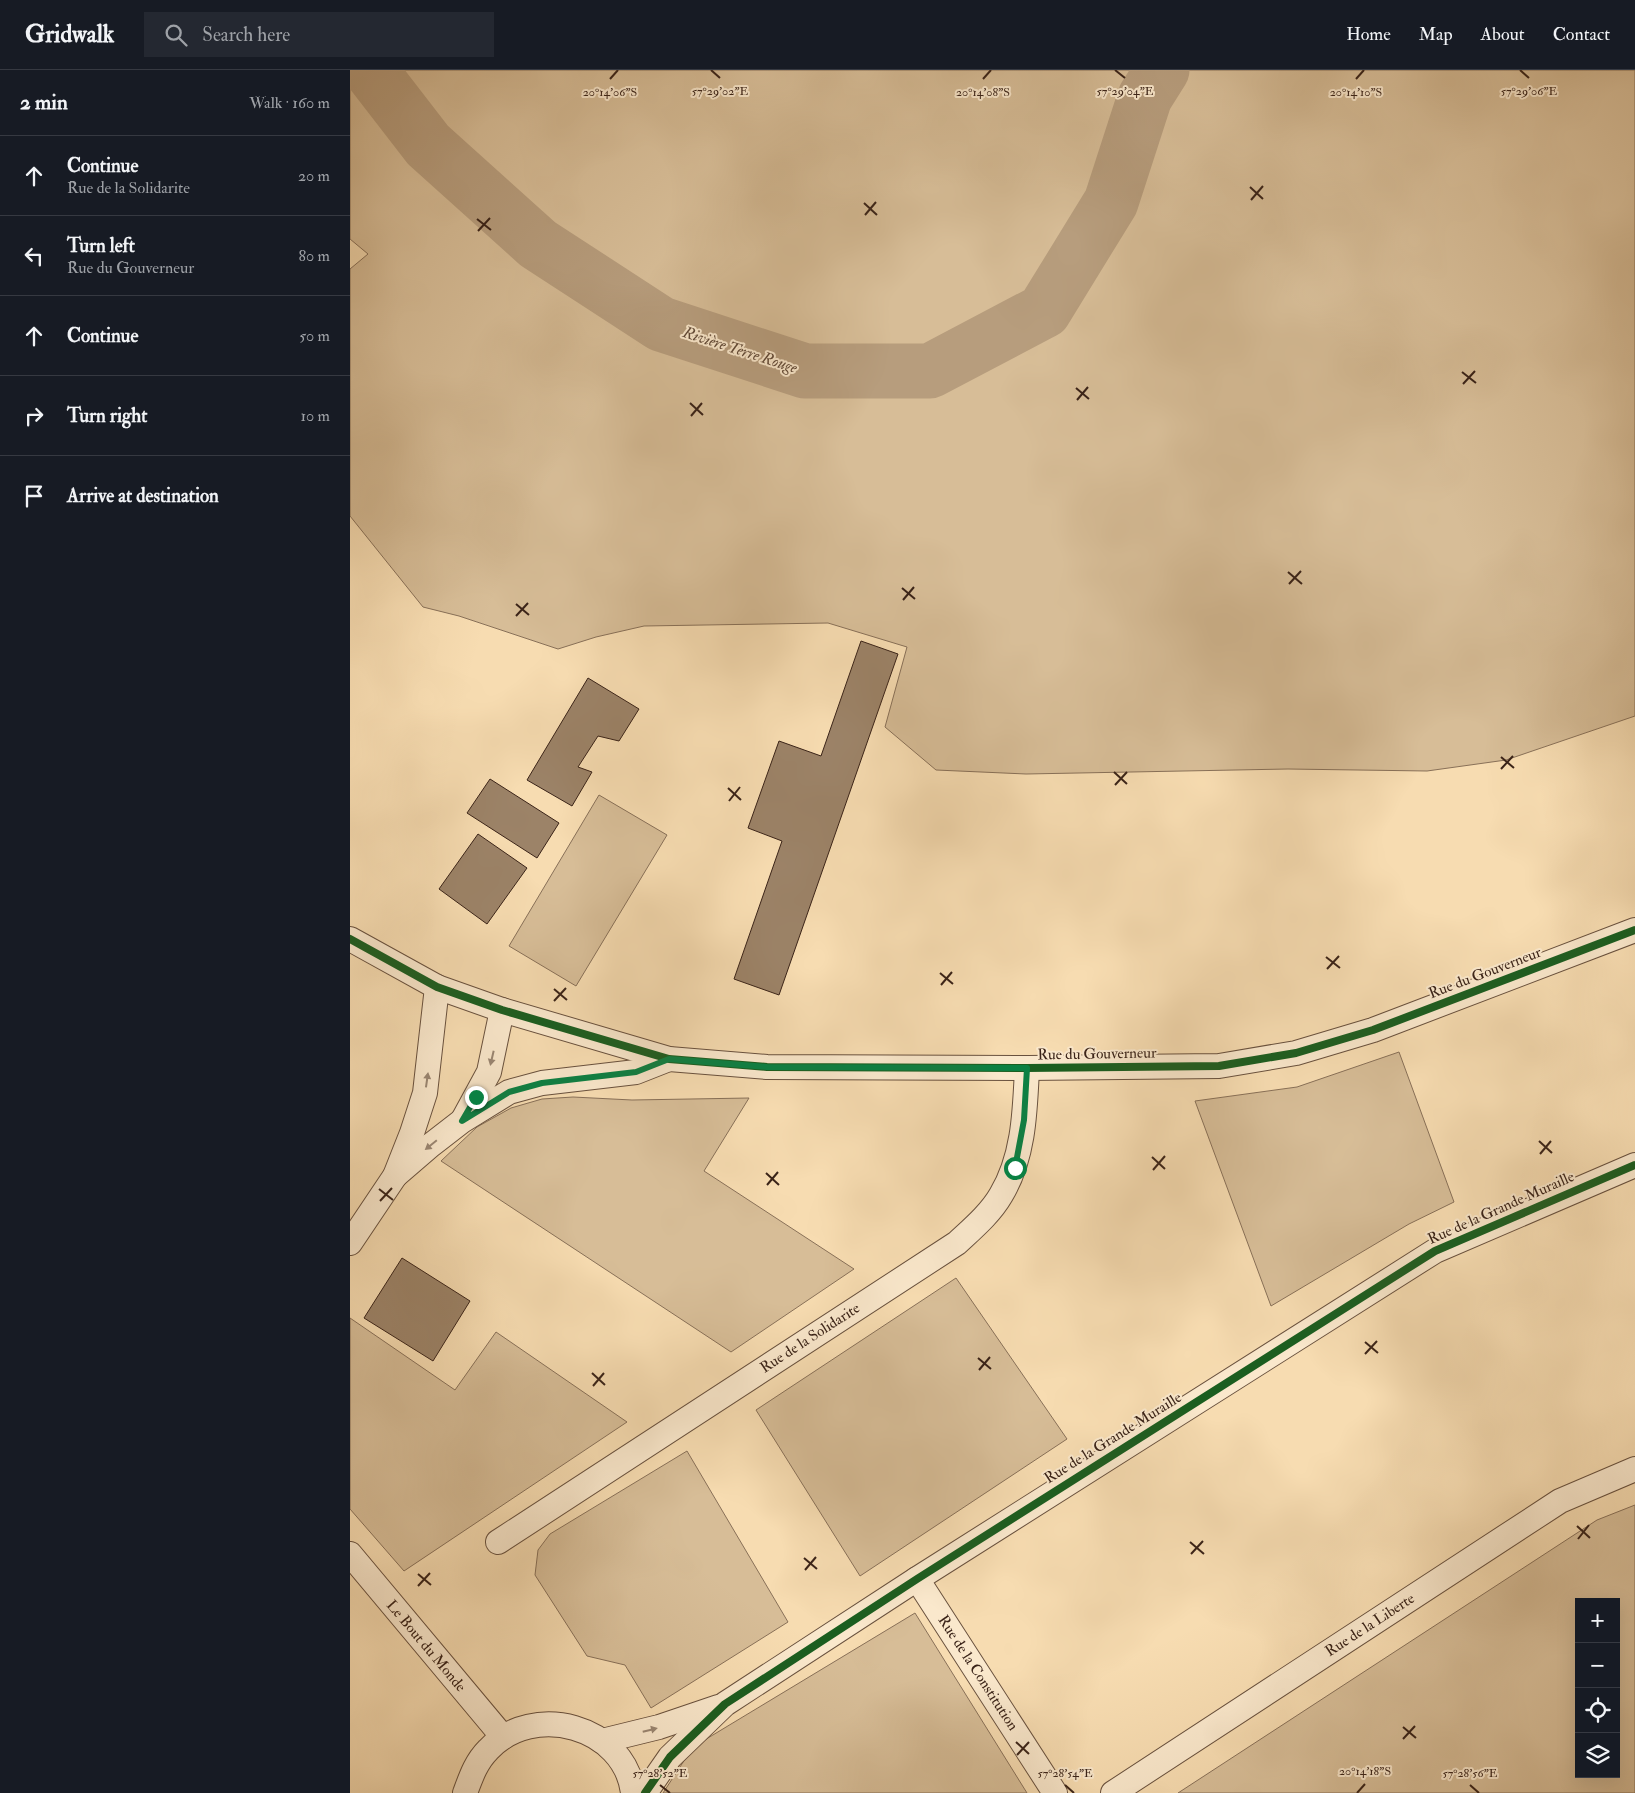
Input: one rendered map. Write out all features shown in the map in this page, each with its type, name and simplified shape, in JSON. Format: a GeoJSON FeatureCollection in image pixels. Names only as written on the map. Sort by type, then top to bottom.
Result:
{"type":"FeatureCollection","features":[{"type":"Feature","properties":{"kind":"street","name":"Rue du Gouverneur"},"geometry":{"type":"LineString","coordinates":[[350,939],[438,986],[502,1010],[669,1059],[767,1067],[1027,1068],[1219,1066],[1296,1053],[1373,1030],[1635,930]]}},
{"type":"Feature","properties":{"kind":"street"},"geometry":{"type":"LineString","coordinates":[[350,1243],[395,1176],[412,1133],[425,1094],[438,986]]}},
{"type":"Feature","properties":{"kind":"street"},"geometry":{"type":"LineString","coordinates":[[462,1121],[489,1072],[502,1010]]}},
{"type":"Feature","properties":{"kind":"street"},"geometry":{"type":"LineString","coordinates":[[395,1176],[462,1121],[509,1092],[542,1083],[636,1072],[669,1059]]}},
{"type":"Feature","properties":{"kind":"street","name":"Rue de la Solidarite"},"geometry":{"type":"LineString","coordinates":[[498,1542],[957,1243],[981,1221],[1001,1196],[1015,1168],[1024,1120],[1027,1068]]}},
{"type":"Feature","properties":{"kind":"street","name":"Rue de la Grande Muraille"},"geometry":{"type":"LineString","coordinates":[[645,1793],[670,1757],[725,1704],[916,1579],[1435,1251],[1635,1165]]}},
{"type":"Feature","properties":{"kind":"street","name":"Rue de la Liberte"},"geometry":{"type":"LineString","coordinates":[[1113,1793],[1560,1501],[1635,1470]]}},
{"type":"Feature","properties":{"kind":"street","name":"Le Bout du Monde"},"geometry":{"type":"LineString","coordinates":[[350,1554],[503,1737]]}},
{"type":"Feature","properties":{"kind":"street","name":"Rue de la Constitution"},"geometry":{"type":"LineString","coordinates":[[916,1579],[1055,1793]]}},
{"type":"Feature","properties":{"kind":"street","name":"Rue de la Grande Muraille"},"geometry":{"type":"LineString","coordinates":[[602,1741],[659,1727],[725,1704]]}},
{"type":"Feature","properties":{"kind":"street"},"geometry":{"type":"LineString","coordinates":[[465,1793],[474,1769],[488,1749],[503,1737],[532,1725],[556,1723],[580,1729],[602,1741],[616,1754],[626,1771],[633,1793]]}},
{"type":"Feature","properties":{"kind":"shaded area"},"geometry":{"type":"Polygon","coordinates":[[[350,70],[1635,70],[1635,716],[1506,760],[1427,771],[1288,769],[1026,774],[936,770],[885,727],[907,647],[828,623],[644,626],[596,637],[558,649],[459,616],[423,607],[350,516],[350,269],[368,254],[350,239],[350,70]]]}},
{"type":"Feature","properties":{"kind":"shaded area"},"geometry":{"type":"Polygon","coordinates":[[[599,795],[667,835],[576,986],[509,946],[599,795]]]}},
{"type":"Feature","properties":{"kind":"shaded area"},"geometry":{"type":"Polygon","coordinates":[[[1399,1052],[1454,1202],[1409,1224],[1271,1306],[1195,1101],[1297,1087],[1399,1052]]]}},
{"type":"Feature","properties":{"kind":"shaded area"},"geometry":{"type":"Polygon","coordinates":[[[573,1097],[632,1100],[749,1098],[704,1171],[854,1269],[731,1352],[441,1161],[477,1127],[511,1108],[542,1099],[573,1097]]]}},
{"type":"Feature","properties":{"kind":"shaded area"},"geometry":{"type":"Polygon","coordinates":[[[956,1278],[1067,1439],[860,1576],[756,1410],[956,1278]]]}},
{"type":"Feature","properties":{"kind":"shaded area"},"geometry":{"type":"Polygon","coordinates":[[[350,1318],[455,1390],[496,1332],[627,1422],[404,1571],[350,1509],[350,1318]]]}},
{"type":"Feature","properties":{"kind":"shaded area"},"geometry":{"type":"Polygon","coordinates":[[[687,1451],[788,1622],[651,1708],[625,1665],[587,1656],[535,1575],[538,1550],[550,1534],[687,1451]]]}},
{"type":"Feature","properties":{"kind":"shaded area"},"geometry":{"type":"Polygon","coordinates":[[[1635,1505],[1635,1793],[1178,1793],[1597,1520],[1635,1505]]]}},
{"type":"Feature","properties":{"kind":"shaded area"},"geometry":{"type":"Polygon","coordinates":[[[915,1613],[1027,1793],[663,1793],[693,1747],[915,1613]]]}},
{"type":"Feature","properties":{"kind":"building"},"geometry":{"type":"Polygon","coordinates":[[[861,641],[898,654],[779,995],[734,979],[782,841],[748,828],[779,741],[821,756],[861,641]]]}},
{"type":"Feature","properties":{"kind":"building"},"geometry":{"type":"Polygon","coordinates":[[[588,678],[639,709],[619,741],[598,736],[578,767],[592,772],[572,806],[527,780],[588,678]]]}},
{"type":"Feature","properties":{"kind":"building"},"geometry":{"type":"Polygon","coordinates":[[[490,779],[559,823],[537,858],[467,813],[490,779]]]}},
{"type":"Feature","properties":{"kind":"building"},"geometry":{"type":"Polygon","coordinates":[[[478,834],[527,868],[487,924],[439,889],[478,834]]]}},
{"type":"Feature","properties":{"kind":"building"},"geometry":{"type":"Polygon","coordinates":[[[402,1258],[470,1301],[433,1361],[364,1318],[402,1258]]]}},
{"type":"Feature","properties":{"kind":"waterway","name":"Rivière Terre Rouge"},"geometry":{"type":"LineString","coordinates":[[370,70],[428,145],[538,244],[661,324],[805,371],[930,371],[1044,311],[1111,202],[1145,97],[1162,70]]}},
{"type":"Feature","properties":{"kind":"cycle path"},"geometry":{"type":"LineString","coordinates":[[350,939],[437,987],[502,1010],[669,1059],[767,1067],[1027,1068],[1219,1066],[1296,1053],[1373,1030],[1635,930]]}},
{"type":"Feature","properties":{"kind":"cycle path"},"geometry":{"type":"LineString","coordinates":[[645,1793],[670,1757],[725,1704],[917,1579],[1435,1251],[1635,1165]]}},
{"type":"Feature","properties":{"kind":"route"},"geometry":{"type":"LineString","coordinates":[[476,1097],[462,1121],[509,1092],[542,1083],[636,1072],[669,1059],[767,1067],[1027,1068],[1024,1120],[1015,1168]]}}]}
